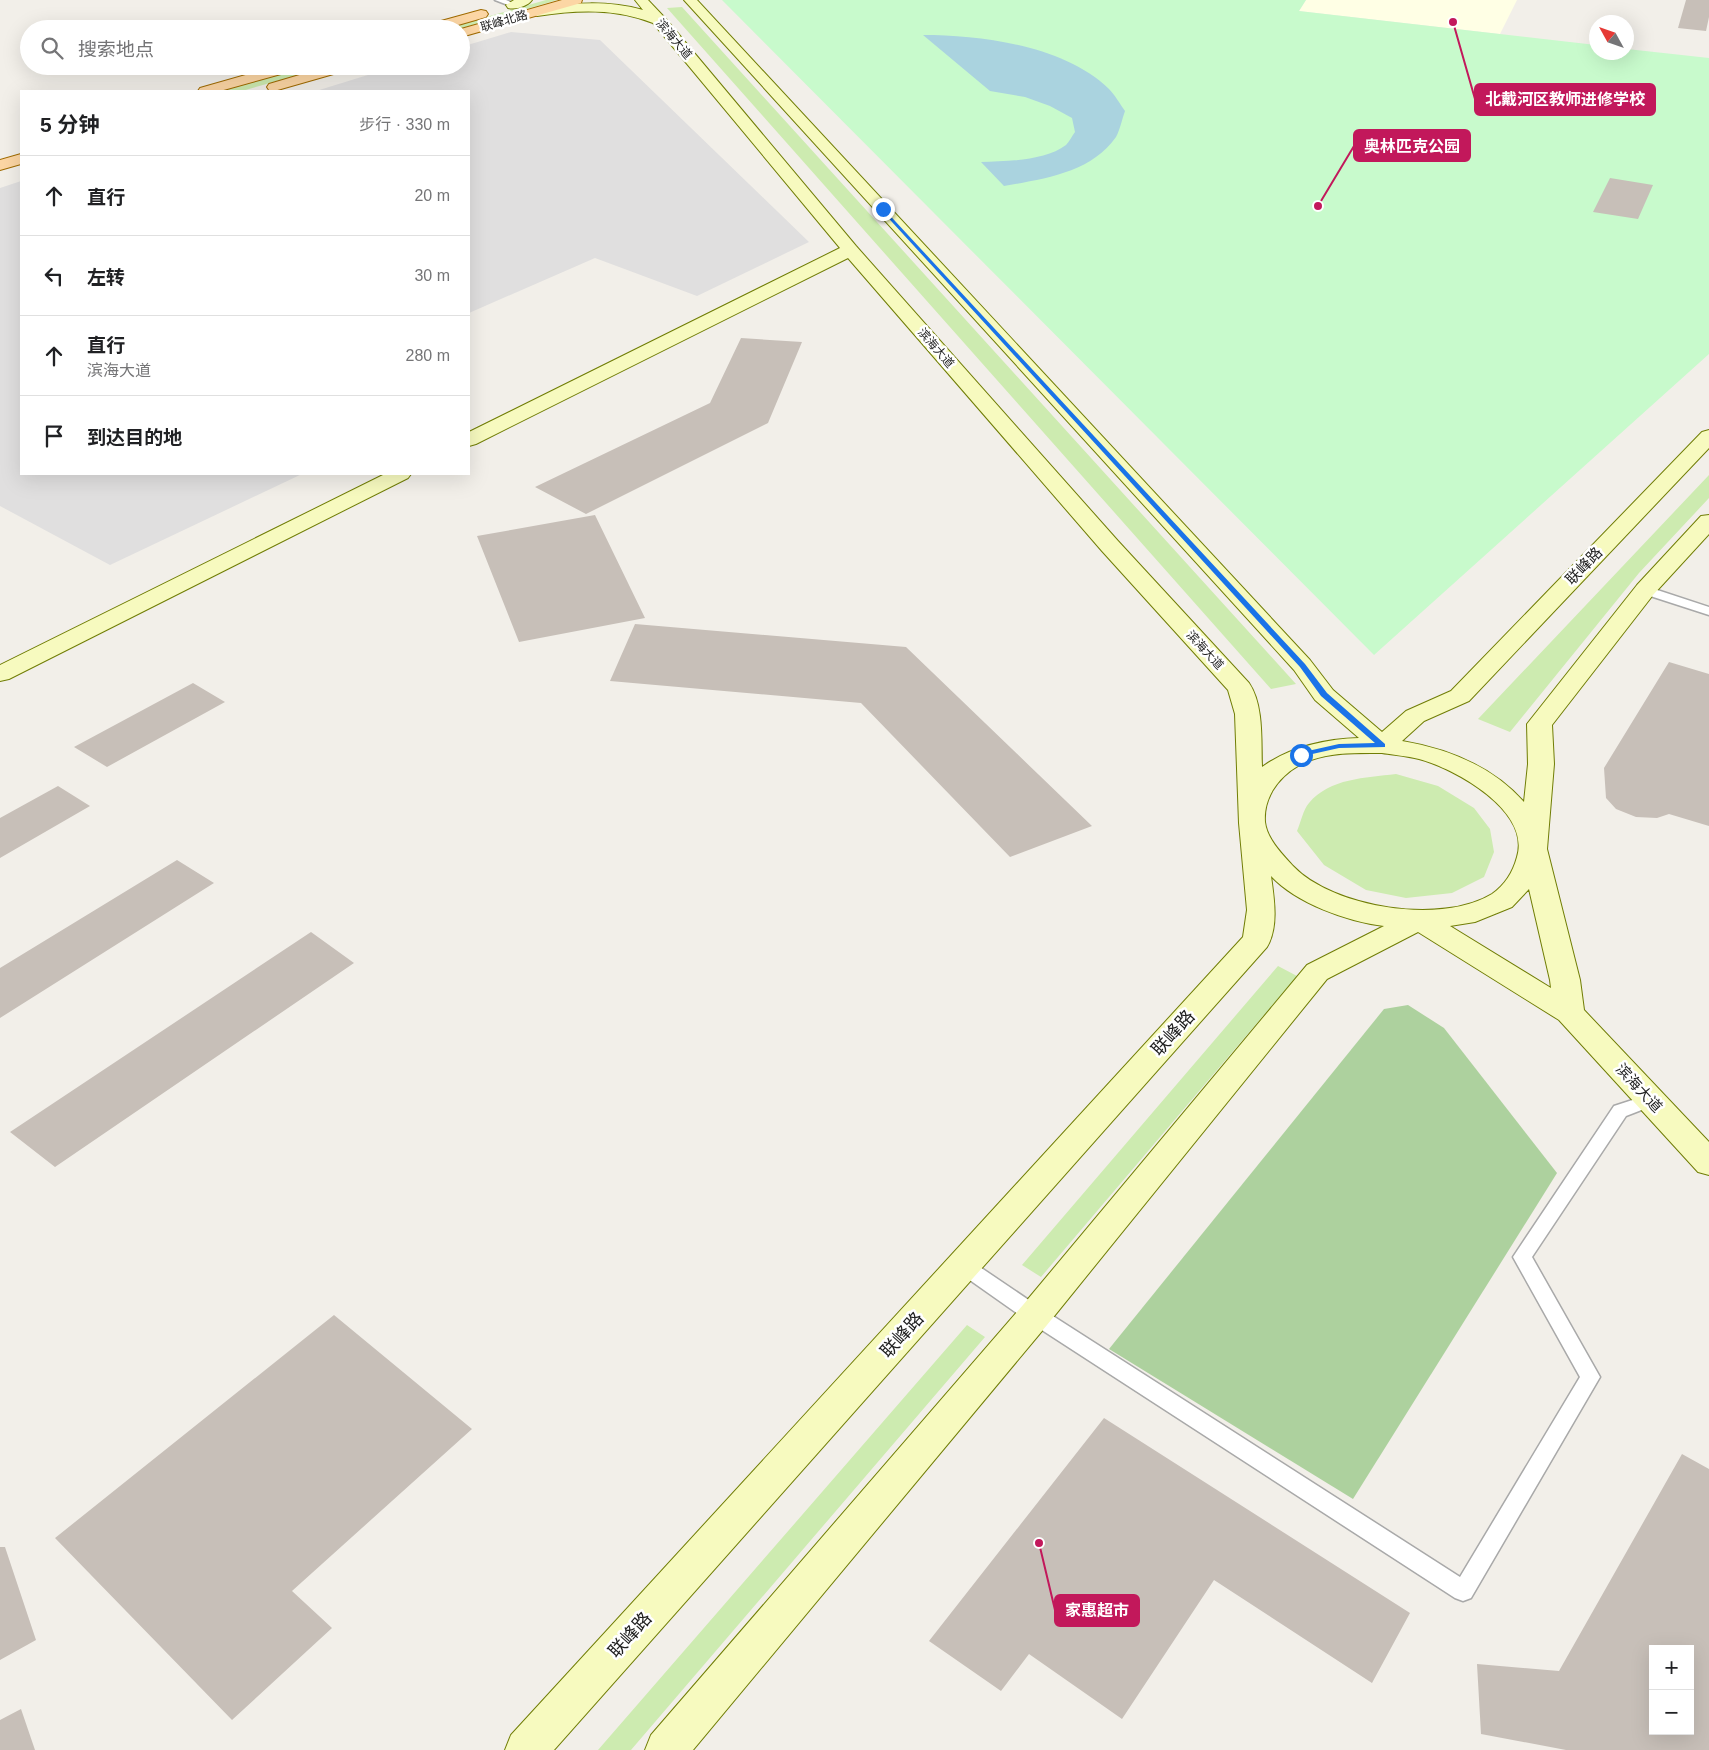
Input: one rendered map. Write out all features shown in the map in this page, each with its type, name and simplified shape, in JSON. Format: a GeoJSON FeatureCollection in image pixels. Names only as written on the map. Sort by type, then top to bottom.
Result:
{"type":"FeatureCollection","features":[{"type":"Feature","properties":{"kind":"main road","name":"联峰北路"},"geometry":{"type":"LineString","coordinates":[[470,31],[576,0]]}},
{"type":"Feature","properties":{"kind":"main road","name":"滨海大道"},"geometry":{"type":"LineString","coordinates":[[641,0],[850,250],[1110,546],[1240,688],[1247,714],[1252,822]]}},
{"type":"Feature","properties":{"kind":"main road"},"geometry":{"type":"LineString","coordinates":[[690,0],[1302,665],[1324,695],[1382,745]]}},
{"type":"Feature","properties":{"kind":"main road","name":"联峰北路"},"geometry":{"type":"LineString","coordinates":[[460,20],[523,2]]}},
{"type":"Feature","properties":{"kind":"main road"},"geometry":{"type":"LineString","coordinates":[[537,12],[578,6],[614,7],[643,14],[660,22]]}},
{"type":"Feature","properties":{"kind":"main road"},"geometry":{"type":"LineString","coordinates":[[209,90],[262,75]]}},
{"type":"Feature","properties":{"kind":"main road"},"geometry":{"type":"LineString","coordinates":[[262,90],[315,75]]}},
{"type":"Feature","properties":{"kind":"main road"},"geometry":{"type":"LineString","coordinates":[[0,165],[20,159]]}},
{"type":"Feature","properties":{"kind":"main road"},"geometry":{"type":"LineString","coordinates":[[470,440],[850,250]]}},
{"type":"Feature","properties":{"kind":"main road","name":"联峰路"},"geometry":{"type":"LineString","coordinates":[[1382,745],[1415,716],[1460,696],[1709,436]]}},
{"type":"Feature","properties":{"kind":"main road"},"geometry":{"type":"LineString","coordinates":[[0,674],[399,475]]}},
{"type":"Feature","properties":{"kind":"main road"},"geometry":{"type":"LineString","coordinates":[[1570,1013],[1565,980],[1533,849],[1525,820],[1502,792],[1467,769],[1426,753],[1382,745],[1339,746],[1301,755],[1272,772],[1256,795],[1252,822],[1264,851],[1289,878],[1326,900],[1371,915],[1419,920],[1465,915],[1502,900],[1525,877],[1533,849],[1541,764],[1540,724],[1646,590],[1709,522]]}},
{"type":"Feature","properties":{"kind":"main road","name":"联峰路"},"geometry":{"type":"LineString","coordinates":[[526,1750],[1257,940],[1261,910],[1252,822]]}},
{"type":"Feature","properties":{"kind":"main road"},"geometry":{"type":"LineString","coordinates":[[666,1750],[1035,1315],[1316,972],[1350,953],[1419,920]]}},
{"type":"Feature","properties":{"kind":"main road","name":"滨海大道"},"geometry":{"type":"LineString","coordinates":[[1419,920],[1570,1013],[1709,1163]]}},
{"type":"Feature","properties":{"kind":"lane"},"geometry":{"type":"LineString","coordinates":[[499,0],[523,2]]}},
{"type":"Feature","properties":{"kind":"lane"},"geometry":{"type":"LineString","coordinates":[[1646,590],[1709,611]]}},
{"type":"Feature","properties":{"kind":"lane"},"geometry":{"type":"LineString","coordinates":[[964,1266],[1035,1315],[1463,1591],[1590,1377],[1522,1257],[1620,1111],[1650,1100]]}},
{"type":"Feature","properties":{"kind":"shaded area"},"geometry":{"type":"Polygon","coordinates":[[[1306,0],[1517,0],[1500,34],[1299,11],[1306,0]]]}},
{"type":"Feature","properties":{"kind":"shaded area"},"geometry":{"type":"Polygon","coordinates":[[[511,32],[600,40],[809,242],[697,296],[595,258],[470,313],[470,90],[319,90],[368,75],[470,75],[470,44],[511,32]]]}},
{"type":"Feature","properties":{"kind":"shaded area"},"geometry":{"type":"Polygon","coordinates":[[[20,181],[20,475],[300,475],[110,565],[0,506],[0,188],[20,181]]]}},
{"type":"Feature","properties":{"kind":"green space"},"geometry":{"type":"Polygon","coordinates":[[[546,0],[557,0],[470,26],[470,22],[546,0]]]}},
{"type":"Feature","properties":{"kind":"green space"},"geometry":{"type":"Polygon","coordinates":[[[722,0],[1306,0],[1299,11],[1589,44],[1589,60],[1634,60],[1634,50],[1709,58],[1709,354],[1374,655],[722,0]]]}},
{"type":"Feature","properties":{"kind":"green space"},"geometry":{"type":"Polygon","coordinates":[[[682,7],[1296,684],[1271,689],[667,8],[682,7]]]}},
{"type":"Feature","properties":{"kind":"green space"},"geometry":{"type":"Polygon","coordinates":[[[278,75],[298,75],[246,90],[225,90],[278,75]]]}},
{"type":"Feature","properties":{"kind":"green space"},"geometry":{"type":"Polygon","coordinates":[[[1709,475],[1709,498],[1639,573],[1510,732],[1478,719],[1709,475]]]}},
{"type":"Feature","properties":{"kind":"green space"},"geometry":{"type":"Polygon","coordinates":[[[1396,774],[1438,786],[1474,808],[1490,829],[1494,852],[1484,877],[1452,893],[1406,898],[1366,890],[1324,865],[1297,831],[1309,803],[1327,788],[1360,778],[1396,774]]]}},
{"type":"Feature","properties":{"kind":"green space"},"geometry":{"type":"Polygon","coordinates":[[[1278,966],[1297,976],[1041,1277],[1022,1265],[1278,966]]]}},
{"type":"Feature","properties":{"kind":"green space"},"geometry":{"type":"Polygon","coordinates":[[[1408,1005],[1444,1028],[1557,1173],[1353,1499],[1109,1349],[1384,1009],[1408,1005]]]}},
{"type":"Feature","properties":{"kind":"green space"},"geometry":{"type":"Polygon","coordinates":[[[967,1325],[985,1337],[631,1750],[598,1750],[967,1325]]]}},
{"type":"Feature","properties":{"kind":"water"},"geometry":{"type":"Polygon","coordinates":[[[923,35],[971,37],[996,41],[1022,46],[1070,62],[1091,74],[1109,89],[1125,111],[1116,137],[1106,149],[1080,166],[1050,177],[1004,186],[981,162],[1025,159],[1057,150],[1066,145],[1075,132],[1072,118],[1050,106],[1025,97],[990,91],[923,35]]]}},
{"type":"Feature","properties":{"kind":"building"},"geometry":{"type":"Polygon","coordinates":[[[1686,0],[1709,0],[1709,17],[1706,31],[1678,28],[1686,0]]]}},
{"type":"Feature","properties":{"kind":"building"},"geometry":{"type":"Polygon","coordinates":[[[1610,178],[1653,185],[1638,219],[1593,212],[1610,178]]]}},
{"type":"Feature","properties":{"kind":"building"},"geometry":{"type":"Polygon","coordinates":[[[741,338],[802,342],[768,423],[586,514],[535,487],[710,403],[741,338]]]}},
{"type":"Feature","properties":{"kind":"building"},"geometry":{"type":"Polygon","coordinates":[[[595,515],[645,618],[519,642],[477,536],[595,515]]]}},
{"type":"Feature","properties":{"kind":"building"},"geometry":{"type":"Polygon","coordinates":[[[635,624],[906,647],[1092,826],[1010,857],[861,703],[610,681],[635,624]]]}},
{"type":"Feature","properties":{"kind":"building"},"geometry":{"type":"Polygon","coordinates":[[[1669,662],[1709,674],[1709,826],[1669,814],[1657,818],[1636,817],[1616,809],[1606,798],[1604,768],[1669,662]]]}},
{"type":"Feature","properties":{"kind":"building"},"geometry":{"type":"Polygon","coordinates":[[[193,683],[225,702],[107,767],[74,747],[193,683]]]}},
{"type":"Feature","properties":{"kind":"building"},"geometry":{"type":"Polygon","coordinates":[[[58,786],[90,806],[0,858],[0,818],[58,786]]]}},
{"type":"Feature","properties":{"kind":"building"},"geometry":{"type":"Polygon","coordinates":[[[177,860],[214,883],[0,1018],[0,968],[177,860]]]}},
{"type":"Feature","properties":{"kind":"building"},"geometry":{"type":"Polygon","coordinates":[[[311,932],[354,963],[55,1167],[10,1132],[311,932]]]}},
{"type":"Feature","properties":{"kind":"building"},"geometry":{"type":"Polygon","coordinates":[[[334,1315],[472,1429],[292,1591],[332,1628],[232,1720],[55,1538],[334,1315]]]}},
{"type":"Feature","properties":{"kind":"building"},"geometry":{"type":"Polygon","coordinates":[[[1104,1418],[1410,1613],[1372,1683],[1214,1580],[1122,1719],[1029,1654],[1001,1691],[929,1641],[1104,1418]]]}},
{"type":"Feature","properties":{"kind":"building"},"geometry":{"type":"Polygon","coordinates":[[[1682,1454],[1709,1469],[1709,1750],[1566,1750],[1481,1734],[1477,1664],[1559,1671],[1682,1454]]]}},
{"type":"Feature","properties":{"kind":"building"},"geometry":{"type":"Polygon","coordinates":[[[0,1547],[5,1547],[36,1640],[0,1660],[0,1547]]]}},
{"type":"Feature","properties":{"kind":"building"},"geometry":{"type":"Polygon","coordinates":[[[21,1709],[35,1750],[0,1750],[0,1720],[21,1709]]]}},
{"type":"Feature","properties":{"kind":"place","name":"北戴河区教师进修学校"},"geometry":{"type":"Point","coordinates":[1453,22]}},
{"type":"Feature","properties":{"kind":"place","name":"奥林匹克公园"},"geometry":{"type":"Point","coordinates":[1318,206]}},
{"type":"Feature","properties":{"kind":"place","name":"家惠超市"},"geometry":{"type":"Point","coordinates":[1039,1543]}},
{"type":"Feature","properties":{"kind":"route"},"geometry":{"type":"LineString","coordinates":[[883,209],[1302,665],[1324,695],[1382,745],[1339,746],[1301,755]]}}]}
